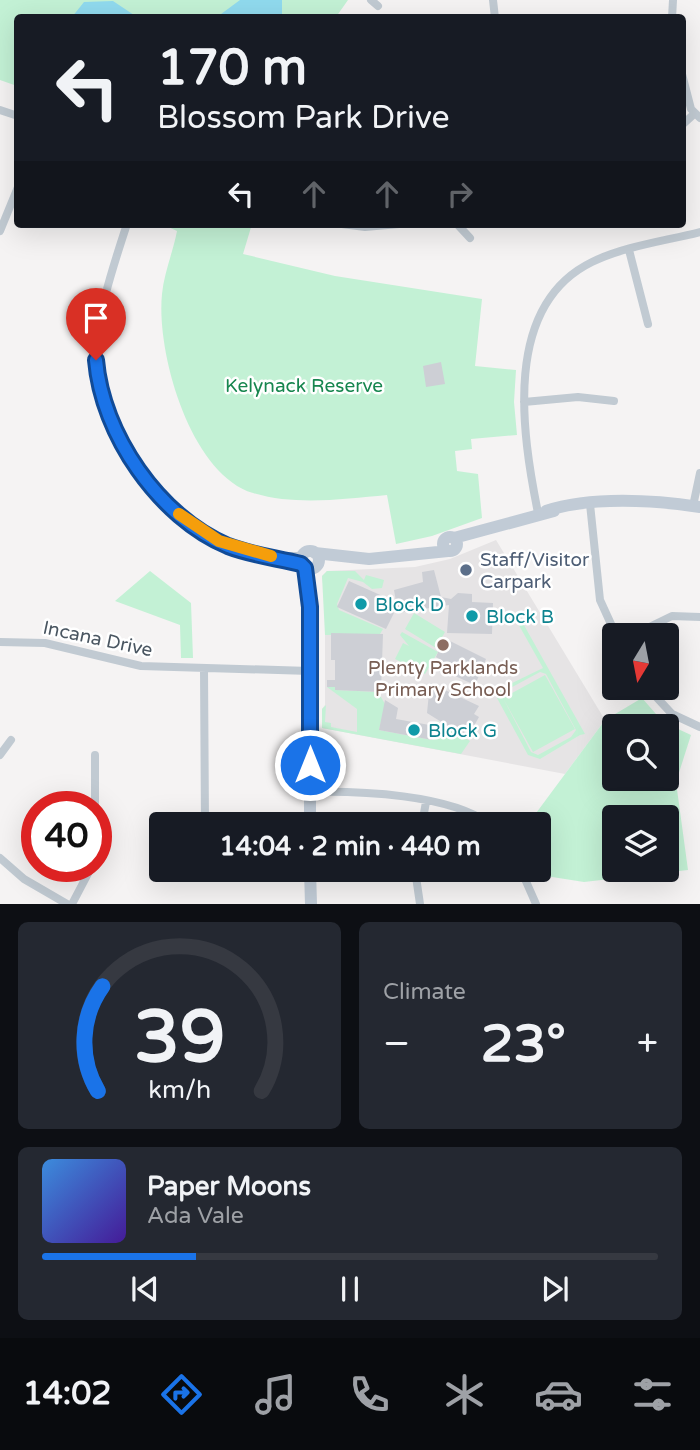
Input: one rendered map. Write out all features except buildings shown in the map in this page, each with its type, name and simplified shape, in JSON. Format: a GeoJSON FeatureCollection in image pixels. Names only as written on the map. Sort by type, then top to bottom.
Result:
{"type":"FeatureCollection","features":[{"type":"Feature","properties":{"kind":"street"},"geometry":{"type":"LineString","coordinates":[[686,85],[697,116]]}},
{"type":"Feature","properties":{"kind":"street"},"geometry":{"type":"LineString","coordinates":[[0,231],[14,197]]}},
{"type":"Feature","properties":{"kind":"street"},"geometry":{"type":"LineString","coordinates":[[126,228],[102,304],[97,336],[97,372],[111,423],[129,456],[181,516],[200,531],[229,546],[309,562],[385,558],[426,552],[542,512],[587,504],[652,502],[695,507],[699,476]]}},
{"type":"Feature","properties":{"kind":"street"},"geometry":{"type":"LineString","coordinates":[[461,228],[470,238]]}},
{"type":"Feature","properties":{"kind":"street"},"geometry":{"type":"LineString","coordinates":[[542,512],[534,485],[524,402],[531,338],[548,300],[564,282],[583,267],[629,250],[700,232]]}},
{"type":"Feature","properties":{"kind":"street"},"geometry":{"type":"LineString","coordinates":[[629,250],[648,324]]}},
{"type":"Feature","properties":{"kind":"street"},"geometry":{"type":"LineString","coordinates":[[524,402],[578,397],[614,401]]}},
{"type":"Feature","properties":{"kind":"street"},"geometry":{"type":"LineString","coordinates":[[587,504],[600,600],[611,623]]}},
{"type":"Feature","properties":{"kind":"street"},"geometry":{"type":"LineString","coordinates":[[309,562],[310,812]]}},
{"type":"Feature","properties":{"kind":"street"},"geometry":{"type":"LineString","coordinates":[[658,623],[672,616],[700,617]]}},
{"type":"Feature","properties":{"kind":"street","name":"Incana Drive"},"geometry":{"type":"LineString","coordinates":[[0,642],[37,641],[131,664],[204,669],[310,669]]}},
{"type":"Feature","properties":{"kind":"street"},"geometry":{"type":"LineString","coordinates":[[204,669],[205,812]]}},
{"type":"Feature","properties":{"kind":"street"},"geometry":{"type":"LineString","coordinates":[[659,700],[672,714],[700,727]]}},
{"type":"Feature","properties":{"kind":"street"},"geometry":{"type":"LineString","coordinates":[[0,755],[11,740]]}},
{"type":"Feature","properties":{"kind":"street"},"geometry":{"type":"LineString","coordinates":[[94,755],[94,791]]}},
{"type":"Feature","properties":{"kind":"street"},"geometry":{"type":"LineString","coordinates":[[310,792],[366,791],[469,812]]}},
{"type":"Feature","properties":{"kind":"street"},"geometry":{"type":"LineString","coordinates":[[424,812],[426,802]]}},
{"type":"Feature","properties":{"kind":"street"},"geometry":{"type":"LineString","coordinates":[[0,858],[24,879],[67,904]]}},
{"type":"Feature","properties":{"kind":"street"},"geometry":{"type":"LineString","coordinates":[[72,904],[84,882]]}},
{"type":"Feature","properties":{"kind":"street"},"geometry":{"type":"LineString","coordinates":[[310,882],[311,904]]}},
{"type":"Feature","properties":{"kind":"street"},"geometry":{"type":"LineString","coordinates":[[417,882],[420,904]]}},
{"type":"Feature","properties":{"kind":"street"},"geometry":{"type":"LineString","coordinates":[[526,882],[536,904]]}},
{"type":"Feature","properties":{"kind":"shaded area","name":"Plenty Parklands Primary School"},"geometry":{"type":"Polygon","coordinates":[[[496,540],[602,715],[602,724],[565,774],[322,728],[322,709],[325,705],[325,599],[322,576],[327,571],[415,567],[450,559],[496,540]]]}},
{"type":"Feature","properties":{"kind":"green space"},"geometry":{"type":"Polygon","coordinates":[[[0,0],[348,0],[338,14],[14,14],[14,85],[0,80],[0,0]]]}},
{"type":"Feature","properties":{"kind":"green space","name":"Kelynack Reserve"},"geometry":{"type":"Polygon","coordinates":[[[171,228],[251,228],[243,254],[335,276],[482,299],[475,366],[516,370],[514,402],[517,435],[471,439],[472,449],[455,451],[457,471],[478,474],[482,518],[432,536],[396,544],[387,495],[320,500],[286,499],[253,493],[231,481],[211,462],[195,437],[182,408],[165,347],[162,294],[177,231],[171,228]]]}},
{"type":"Feature","properties":{"kind":"green space"},"geometry":{"type":"Polygon","coordinates":[[[150,571],[191,603],[193,658],[181,658],[180,625],[115,601],[150,571]]]}},
{"type":"Feature","properties":{"kind":"green space"},"geometry":{"type":"Polygon","coordinates":[[[327,571],[355,571],[364,580],[366,575],[384,580],[382,588],[372,589],[363,582],[348,578],[337,604],[339,610],[383,629],[380,634],[325,635],[322,576],[327,571]]]}},
{"type":"Feature","properties":{"kind":"green space"},"geometry":{"type":"Polygon","coordinates":[[[414,613],[445,632],[436,648],[405,629],[414,613]]]}},
{"type":"Feature","properties":{"kind":"green space"},"geometry":{"type":"Polygon","coordinates":[[[520,618],[585,734],[540,759],[528,755],[497,698],[502,688],[543,668],[516,620],[520,618]],[[540,672],[505,691],[502,696],[531,752],[538,755],[571,737],[576,730],[546,674],[540,672]]]}},
{"type":"Feature","properties":{"kind":"green space"},"geometry":{"type":"Polygon","coordinates":[[[402,632],[438,652],[425,674],[395,659],[403,643],[409,646],[400,635],[402,632]]]}},
{"type":"Feature","properties":{"kind":"green space"},"geometry":{"type":"Polygon","coordinates":[[[545,675],[575,729],[533,752],[503,698],[545,675]]]}},
{"type":"Feature","properties":{"kind":"green space"},"geometry":{"type":"Polygon","coordinates":[[[327,687],[335,687],[335,690],[378,692],[385,704],[379,730],[432,740],[437,721],[470,741],[461,754],[322,728],[322,709],[326,705],[325,722],[331,723],[331,727],[357,732],[357,709],[327,687]]]}},
{"type":"Feature","properties":{"kind":"green space"},"geometry":{"type":"Polygon","coordinates":[[[639,700],[644,700],[656,714],[615,714],[639,700]]]}},
{"type":"Feature","properties":{"kind":"green space"},"geometry":{"type":"Polygon","coordinates":[[[602,724],[602,791],[677,791],[688,870],[679,871],[679,805],[602,805],[602,880],[584,882],[551,877],[551,812],[537,812],[602,724]]]}},
{"type":"Feature","properties":{"kind":"green space"},"geometry":{"type":"Polygon","coordinates":[[[679,729],[691,735],[679,773],[679,729]]]}},
{"type":"Feature","properties":{"kind":"water"},"geometry":{"type":"Polygon","coordinates":[[[240,0],[282,0],[282,14],[221,14],[240,0]]]}},
{"type":"Feature","properties":{"kind":"water"},"geometry":{"type":"Polygon","coordinates":[[[113,1],[132,14],[74,14],[84,2],[113,1]]]}},
{"type":"Feature","properties":{"kind":"slow traffic"},"geometry":{"type":"LineString","coordinates":[[179,514],[200,531],[229,546],[271,556]]}},
{"type":"Feature","properties":{"kind":"place","name":"Staff/Visitor Carpark"},"geometry":{"type":"Point","coordinates":[466,570]}},
{"type":"Feature","properties":{"kind":"place","name":"Block D"},"geometry":{"type":"Point","coordinates":[361,604]}},
{"type":"Feature","properties":{"kind":"place","name":"Block B"},"geometry":{"type":"Point","coordinates":[472,616]}},
{"type":"Feature","properties":{"kind":"place","name":"Plenty Parklands Primary School"},"geometry":{"type":"Point","coordinates":[443,645]}},
{"type":"Feature","properties":{"kind":"place","name":"Block G"},"geometry":{"type":"Point","coordinates":[414,730]}},
{"type":"Feature","properties":{"kind":"route"},"geometry":{"type":"LineString","coordinates":[[96,360],[103,401],[122,445],[137,467],[181,516],[200,531],[229,546],[301,564],[305,568],[310,607],[310,765]]}}]}
